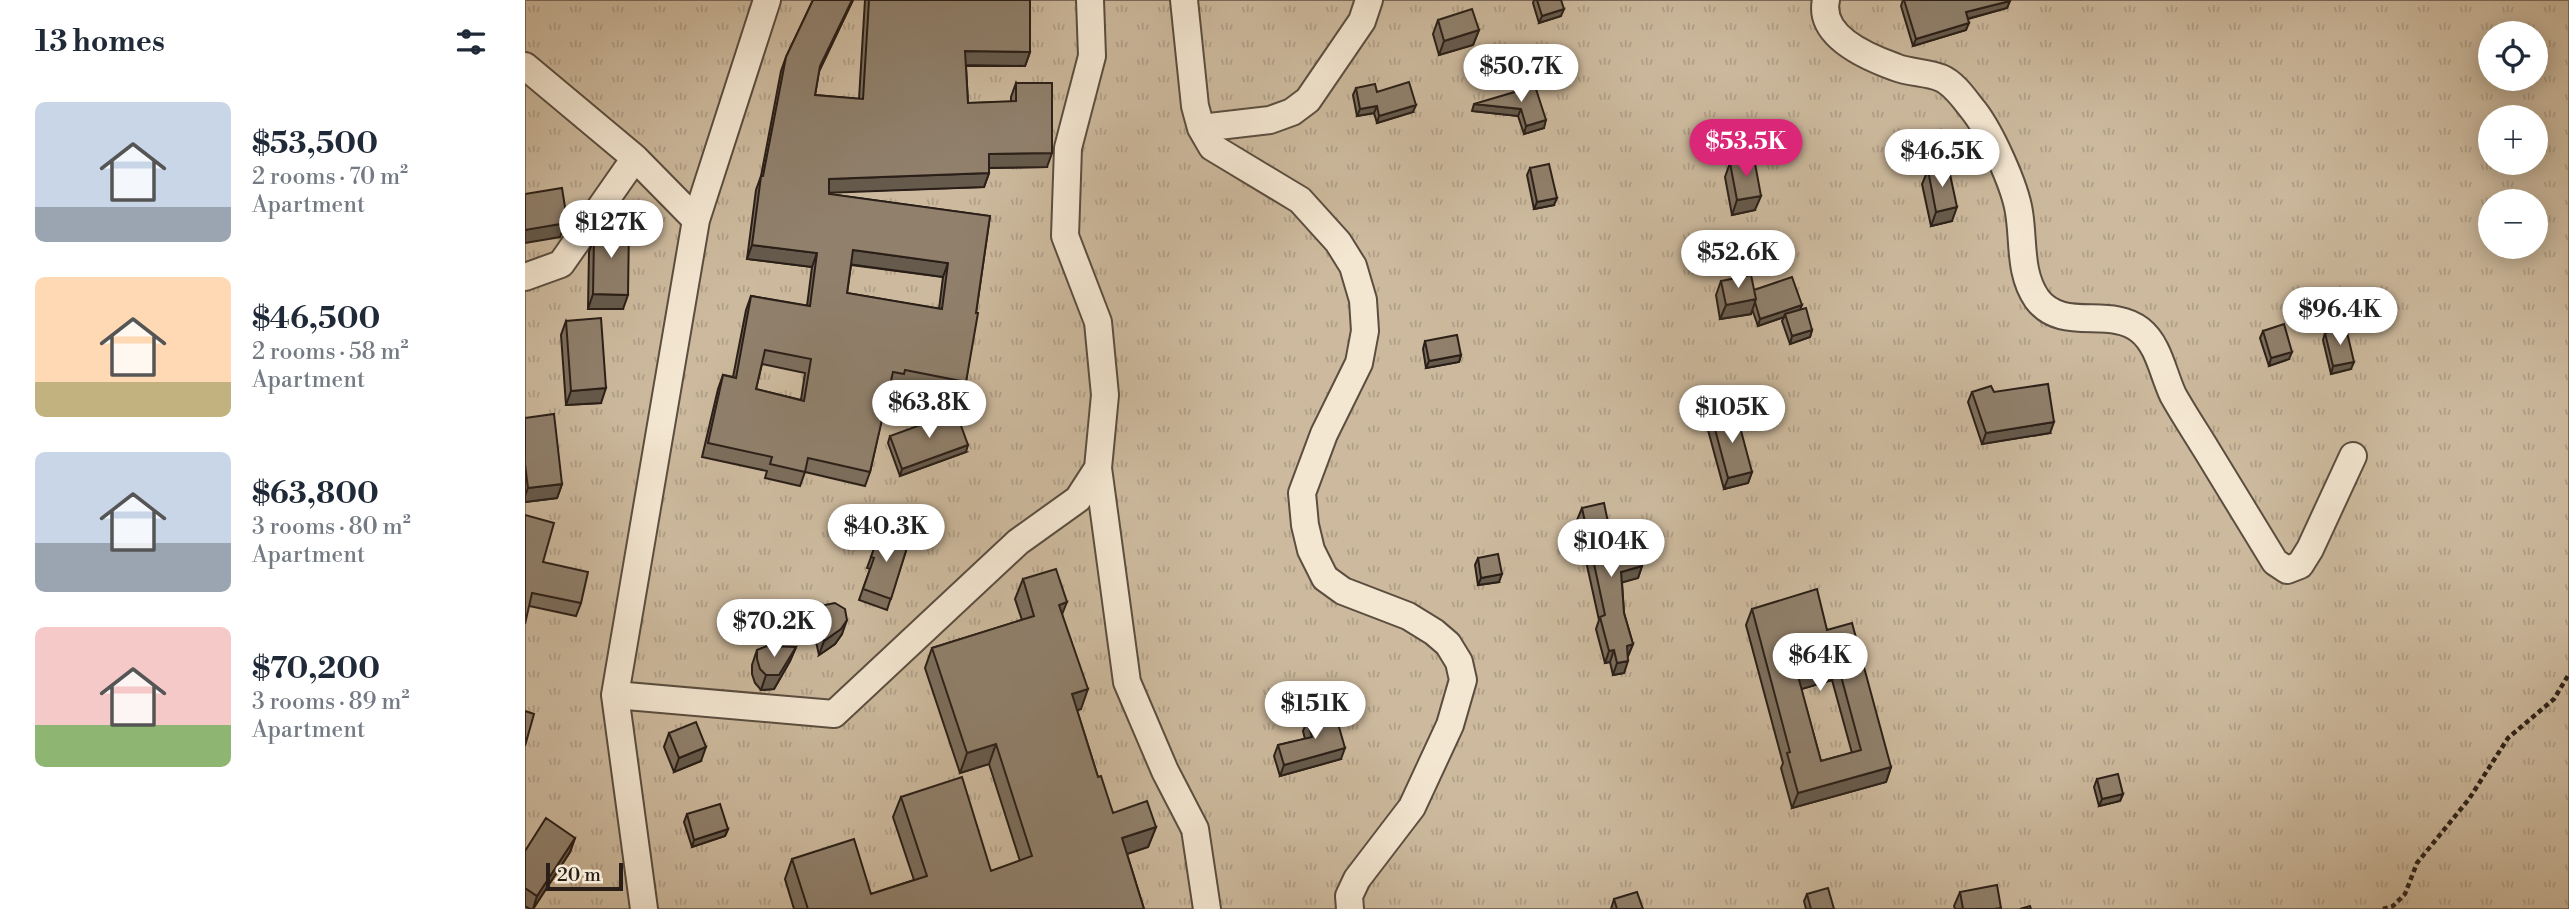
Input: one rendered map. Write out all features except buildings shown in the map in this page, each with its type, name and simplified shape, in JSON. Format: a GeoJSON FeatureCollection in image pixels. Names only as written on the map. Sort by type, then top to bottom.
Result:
{"type":"FeatureCollection","features":[{"type":"Feature","properties":{"kind":"street"},"geometry":{"type":"LineString","coordinates":[[644,909],[615,695],[696,220],[767,0]]}},
{"type":"Feature","properties":{"kind":"street"},"geometry":{"type":"LineString","coordinates":[[1090,0],[1092,56],[1068,148],[1065,236],[1098,322],[1105,395],[1098,468],[1128,682],[1165,771],[1195,828],[1207,909]]}},
{"type":"Feature","properties":{"kind":"street"},"geometry":{"type":"LineString","coordinates":[[1184,0],[1195,106],[1201,128],[1212,147],[1300,200],[1343,250],[1353,266],[1363,300],[1365,331],[1359,363],[1324,434],[1301,493],[1311,550],[1325,578],[1343,591],[1408,616],[1441,638],[1459,662],[1463,680],[1450,725],[1418,795],[1412,807],[1357,879],[1349,896],[1350,909]]}},
{"type":"Feature","properties":{"kind":"street"},"geometry":{"type":"LineString","coordinates":[[1201,128],[1270,120],[1293,112],[1308,100],[1362,21],[1369,0]]}},
{"type":"Feature","properties":{"kind":"street"},"geometry":{"type":"LineString","coordinates":[[1826,0],[1824,9],[1828,26],[1839,38],[1895,67],[1942,79],[1961,93],[1981,120],[2013,188],[2019,209],[2024,271],[2036,298],[2054,314],[2072,318],[2121,320],[2140,330],[2157,352],[2173,394],[2275,562],[2287,570],[2299,565],[2310,549],[2353,456]]}},
{"type":"Feature","properties":{"kind":"street"},"geometry":{"type":"LineString","coordinates":[[525,66],[635,158],[696,220]]}},
{"type":"Feature","properties":{"kind":"street"},"geometry":{"type":"LineString","coordinates":[[525,277],[561,264],[635,158]]}},
{"type":"Feature","properties":{"kind":"street"},"geometry":{"type":"LineString","coordinates":[[615,695],[834,714],[1019,542],[1078,499],[1098,468]]}},
{"type":"Feature","properties":{"kind":"path"},"geometry":{"type":"LineString","coordinates":[[2383,909],[2393,907],[2405,894],[2417,863],[2469,799],[2508,738],[2554,699],[2569,674]]}},
{"type":"Feature","properties":{"kind":"green space"},"geometry":{"type":"Polygon","coordinates":[[[525,0],[2569,0],[2569,909],[525,909],[525,0]]]}}]}
